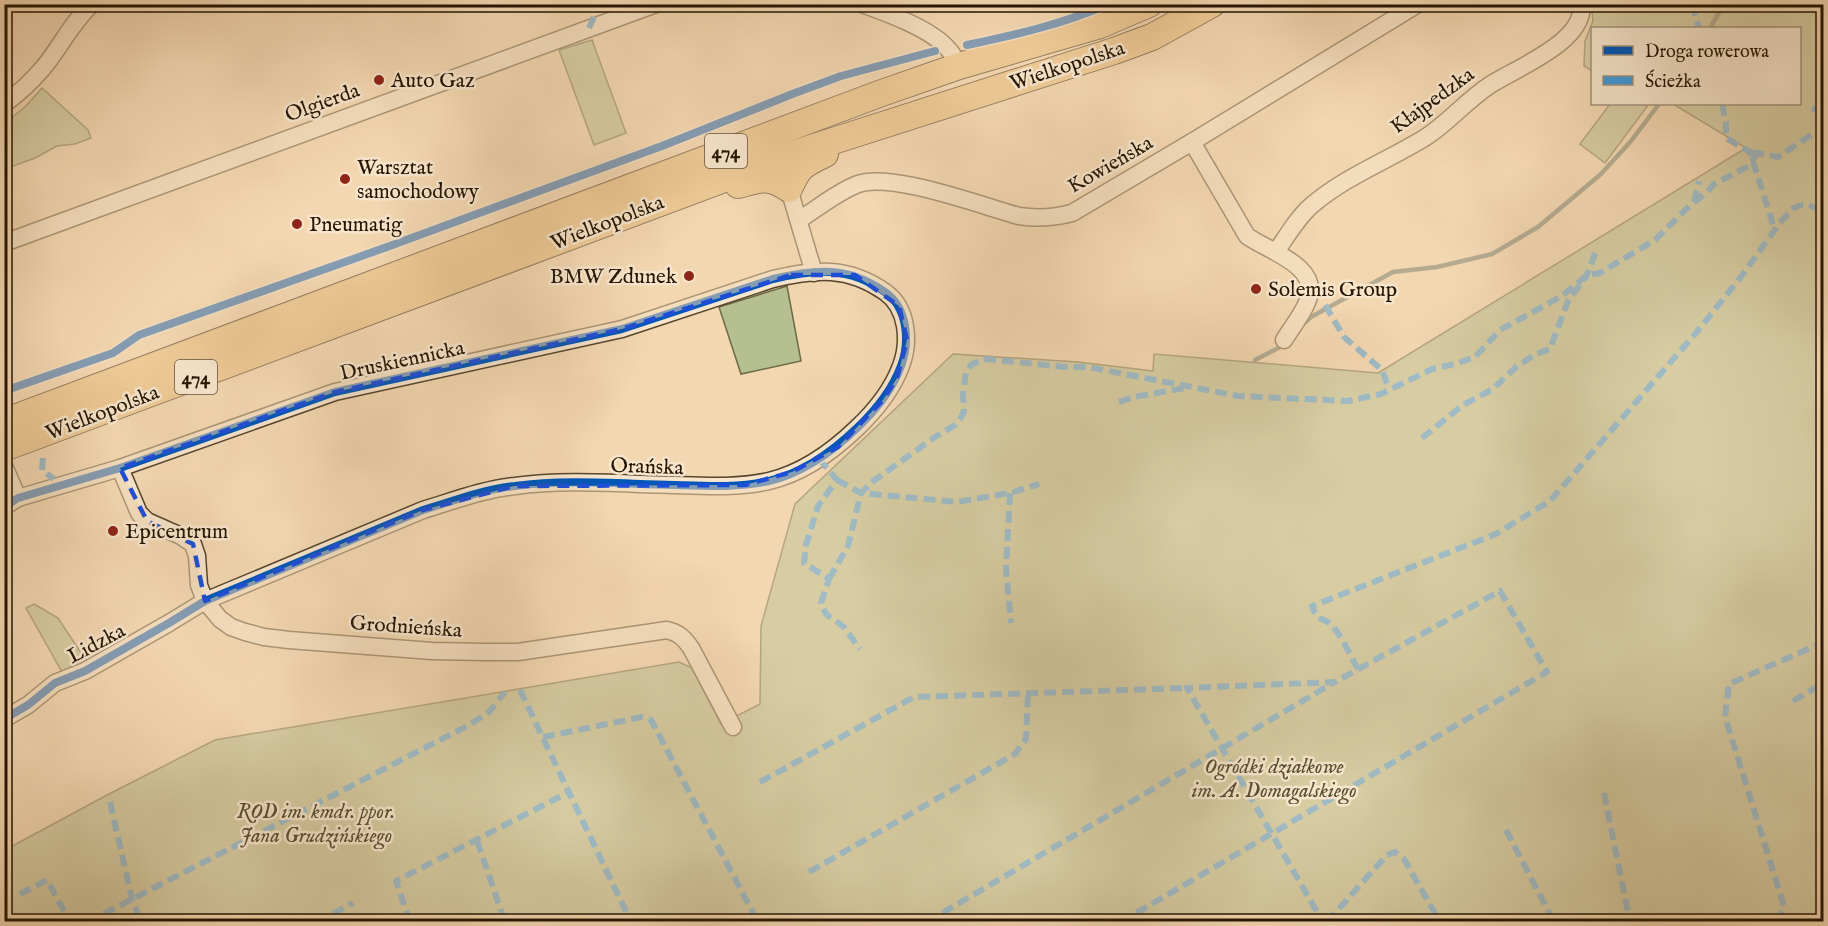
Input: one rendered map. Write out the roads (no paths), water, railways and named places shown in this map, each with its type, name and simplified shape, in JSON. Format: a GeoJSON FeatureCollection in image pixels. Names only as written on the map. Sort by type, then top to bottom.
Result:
{"type":"FeatureCollection","features":[{"type":"Feature","properties":{"kind":"main road","name":"Wielkopolska"},"geometry":{"type":"LineString","coordinates":[[4,422],[849,105],[958,66],[1100,25],[1149,4]]}},
{"type":"Feature","properties":{"kind":"main road","name":"Wielkopolska"},"geometry":{"type":"LineString","coordinates":[[4,448],[783,157],[1114,51],[1152,37],[1212,4]]}},
{"type":"Feature","properties":{"kind":"main road"},"geometry":{"type":"LineString","coordinates":[[659,203],[760,179],[775,180],[789,189],[797,170],[805,163],[890,121]]}},
{"type":"Feature","properties":{"kind":"street"},"geometry":{"type":"LineString","coordinates":[[4,104],[18,94],[43,68],[82,13],[92,4]]}},
{"type":"Feature","properties":{"kind":"street","name":"Olgierda"},"geometry":{"type":"LineString","coordinates":[[4,243],[656,4]]}},
{"type":"Feature","properties":{"kind":"street"},"geometry":{"type":"LineString","coordinates":[[862,4],[922,29],[948,49],[958,66]]}},
{"type":"Feature","properties":{"kind":"street","name":"Kowieńska"},"geometry":{"type":"LineString","coordinates":[[799,220],[845,191],[859,184],[873,181],[898,182],[1019,216],[1038,219],[1072,213],[1418,4]]}},
{"type":"Feature","properties":{"kind":"street","name":"Kłajpedzka"},"geometry":{"type":"LineString","coordinates":[[1276,252],[1301,215],[1338,185],[1426,137],[1488,86],[1553,48],[1573,33],[1581,19],[1581,4]]}},
{"type":"Feature","properties":{"kind":"street"},"geometry":{"type":"LineString","coordinates":[[1192,142],[1247,236],[1299,267],[1307,277],[1311,289],[1308,302],[1284,340]]}},
{"type":"Feature","properties":{"kind":"street"},"geometry":{"type":"LineString","coordinates":[[789,189],[814,273]]}},
{"type":"Feature","properties":{"kind":"street","name":"Orańska"},"geometry":{"type":"LineString","coordinates":[[205,601],[423,510],[514,486],[584,482],[698,486],[745,485],[770,481],[815,461],[837,447],[883,400],[897,378],[904,359],[907,340],[904,320],[891,296],[870,281],[855,275],[838,272],[814,273]]}},
{"type":"Feature","properties":{"kind":"street","name":"Druskiennicka"},"geometry":{"type":"LineString","coordinates":[[4,466],[11,503],[120,468],[335,392],[622,328],[773,279],[814,273]]}},
{"type":"Feature","properties":{"kind":"street","name":"Grodnieńska"},"geometry":{"type":"LineString","coordinates":[[120,468],[139,513],[147,521],[193,544],[197,556],[199,585],[205,601],[220,619],[231,627],[264,637],[432,651],[518,652],[667,630],[684,637],[733,727]]}},
{"type":"Feature","properties":{"kind":"street","name":"Lidzka"},"geometry":{"type":"LineString","coordinates":[[4,719],[28,705],[55,683],[85,671],[205,601]]}},
{"type":"Feature","properties":{"kind":"waterway"},"geometry":{"type":"LineString","coordinates":[[1711,27],[1724,4]]}},
{"type":"Feature","properties":{"kind":"waterway"},"geometry":{"type":"LineString","coordinates":[[1302,325],[1311,317],[1393,272],[1437,267],[1492,254],[1538,227],[1601,174],[1631,141],[1658,105]]}},
{"type":"Feature","properties":{"kind":"waterway"},"geometry":{"type":"LineString","coordinates":[[1255,360],[1284,345]]}},
{"type":"Feature","properties":{"kind":"place","name":"Auto Gaz"},"geometry":{"type":"Point","coordinates":[379,80]}},
{"type":"Feature","properties":{"kind":"place","name":"Warsztat samochodowy"},"geometry":{"type":"Point","coordinates":[345,179]}},
{"type":"Feature","properties":{"kind":"place","name":"Pneumatig"},"geometry":{"type":"Point","coordinates":[297,224]}},
{"type":"Feature","properties":{"kind":"place","name":"BMW Zdunek"},"geometry":{"type":"Point","coordinates":[689,276]}},
{"type":"Feature","properties":{"kind":"place","name":"Solemis Group"},"geometry":{"type":"Point","coordinates":[1256,289]}},
{"type":"Feature","properties":{"kind":"place","name":"Epicentrum"},"geometry":{"type":"Point","coordinates":[113,531]}},
{"type":"Feature","properties":{"kind":"park label","name":"Ogródki działkowe im. A. Domagalskiego"},"geometry":{"type":"Point","coordinates":[1274,778]}},
{"type":"Feature","properties":{"kind":"park label","name":"ROD im. kmdr. ppor. Jana Grudzińskiego"},"geometry":{"type":"Point","coordinates":[316,823]}}]}
